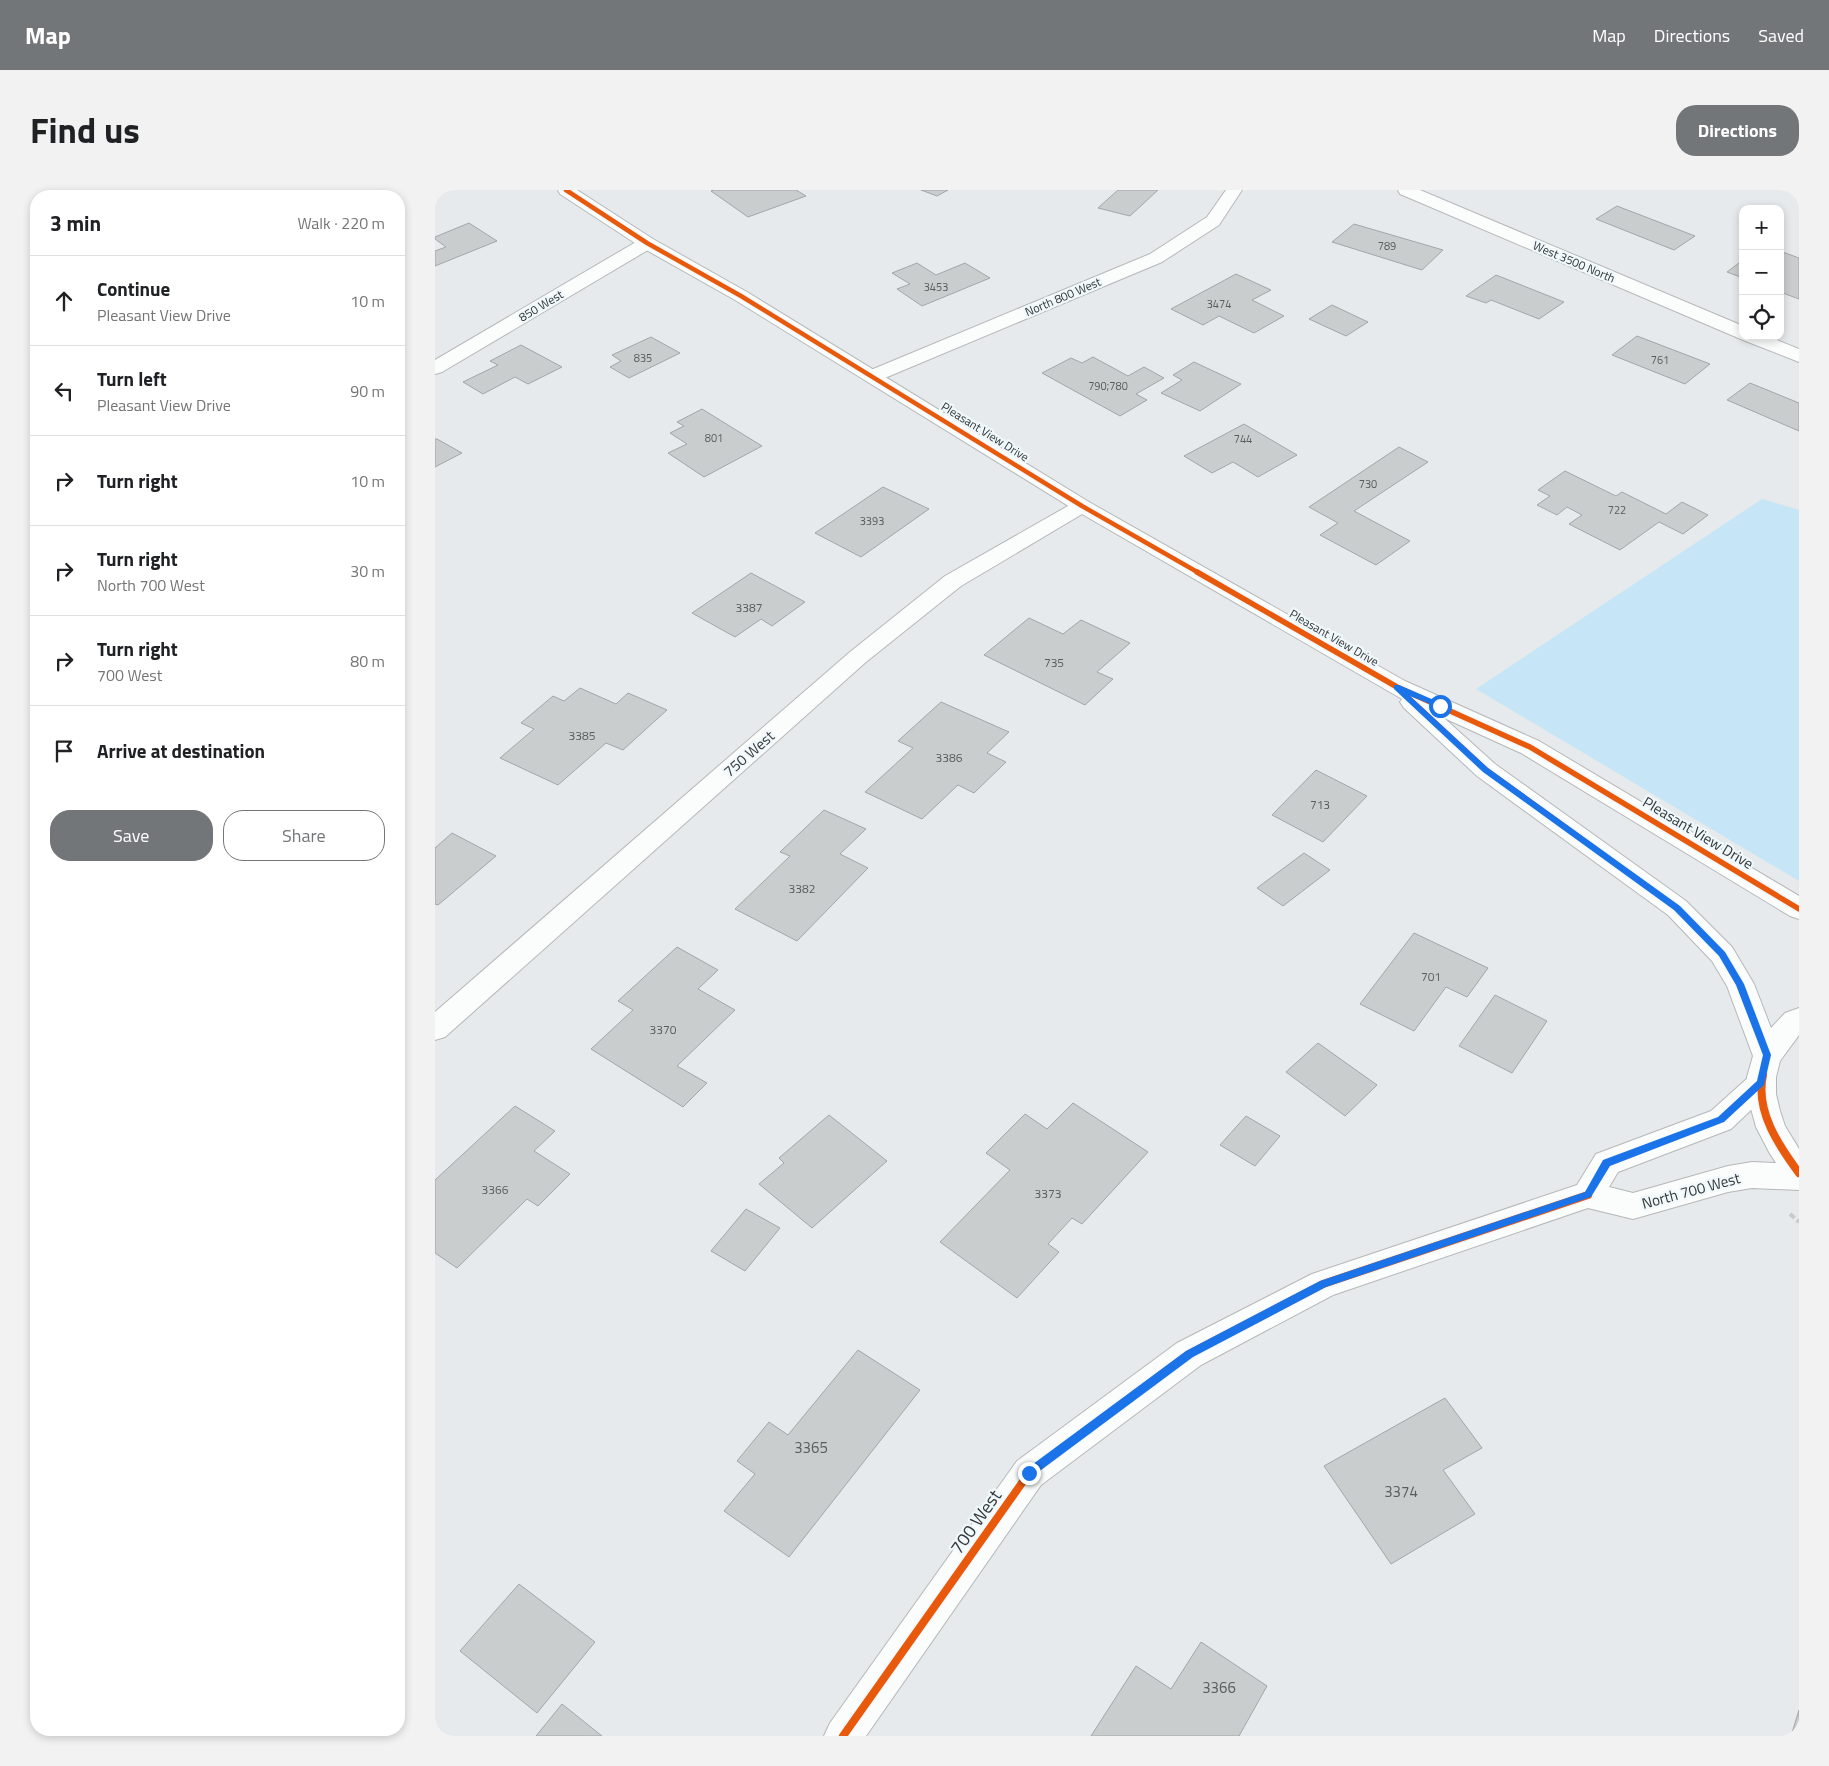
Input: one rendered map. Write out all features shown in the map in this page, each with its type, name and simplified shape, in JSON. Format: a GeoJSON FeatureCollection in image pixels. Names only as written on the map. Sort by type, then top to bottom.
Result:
{"type":"FeatureCollection","features":[{"type":"Feature","properties":{"kind":"street","name":"Pleasant View Drive"},"geometry":{"type":"LineString","coordinates":[[566,190],[647,243],[741,296],[1082,506],[1397,687],[1530,747],[1799,909]]}},
{"type":"Feature","properties":{"kind":"street","name":"North 800 West"},"geometry":{"type":"LineString","coordinates":[[873,376],[1156,258],[1213,221],[1234,190]]}},
{"type":"Feature","properties":{"kind":"street","name":"West 3500 North"},"geometry":{"type":"LineString","coordinates":[[1406,190],[1739,331]]}},
{"type":"Feature","properties":{"kind":"street","name":"850 West"},"geometry":{"type":"LineString","coordinates":[[435,368],[647,243]]}},
{"type":"Feature","properties":{"kind":"street"},"geometry":{"type":"LineString","coordinates":[[1760,340],[1799,356]]}},
{"type":"Feature","properties":{"kind":"street","name":"750 West"},"geometry":{"type":"LineString","coordinates":[[435,1029],[866,651],[953,581],[1037,530],[1082,506]]}},
{"type":"Feature","properties":{"kind":"street","name":"Pleasant View Drive"},"geometry":{"type":"LineString","coordinates":[[1397,687],[1486,770],[1677,908],[1722,954],[1740,984],[1764,1069],[1765,1113],[1779,1145],[1799,1173]]}},
{"type":"Feature","properties":{"kind":"street"},"geometry":{"type":"LineString","coordinates":[[1588,1194],[1607,1163],[1721,1120],[1764,1069],[1790,1024],[1799,1019]]}},
{"type":"Feature","properties":{"kind":"street","name":"North 700 West"},"geometry":{"type":"LineString","coordinates":[[1588,1194],[1633,1206],[1728,1179],[1752,1176],[1799,1177]]}},
{"type":"Feature","properties":{"kind":"street","name":"700 West"},"geometry":{"type":"LineString","coordinates":[[843,1736],[1029,1473],[1181,1360],[1323,1284],[1588,1194]]}},
{"type":"Feature","properties":{"kind":"shaded area"},"geometry":{"type":"Polygon","coordinates":[[[1762,499],[1799,510],[1799,881],[1476,689],[1762,499]]]}},
{"type":"Feature","properties":{"kind":"building"},"geometry":{"type":"Polygon","coordinates":[[[796,190],[806,196],[748,217],[711,191],[796,190]]]}},
{"type":"Feature","properties":{"kind":"building"},"geometry":{"type":"Polygon","coordinates":[[[921,190],[948,190],[937,196],[921,190]]]}},
{"type":"Feature","properties":{"kind":"building"},"geometry":{"type":"Polygon","coordinates":[[[1118,190],[1158,190],[1130,216],[1098,208],[1118,190]]]}},
{"type":"Feature","properties":{"kind":"building"},"geometry":{"type":"Polygon","coordinates":[[[1617,206],[1695,236],[1674,250],[1596,219],[1617,206]]]}},
{"type":"Feature","properties":{"kind":"building"},"geometry":{"type":"Polygon","coordinates":[[[469,223],[497,241],[435,266],[435,251],[446,247],[435,237],[469,223]]]}},
{"type":"Feature","properties":{"kind":"building"},"geometry":{"type":"Polygon","coordinates":[[[1354,224],[1443,250],[1422,270],[1332,242],[1354,224]]]}},
{"type":"Feature","properties":{"kind":"building"},"geometry":{"type":"Polygon","coordinates":[[[1784,252],[1799,258],[1799,299],[1784,293],[1784,252]]]}},
{"type":"Feature","properties":{"kind":"building"},"geometry":{"type":"Polygon","coordinates":[[[917,263],[936,275],[965,263],[990,278],[922,306],[897,289],[910,284],[892,273],[917,263]]]}},
{"type":"Feature","properties":{"kind":"building"},"geometry":{"type":"Polygon","coordinates":[[[1739,263],[1739,276],[1727,272],[1739,263]]]}},
{"type":"Feature","properties":{"kind":"building"},"geometry":{"type":"Polygon","coordinates":[[[1236,274],[1271,290],[1252,300],[1284,316],[1254,333],[1219,316],[1203,325],[1171,309],[1236,274]]]}},
{"type":"Feature","properties":{"kind":"building"},"geometry":{"type":"Polygon","coordinates":[[[1496,275],[1564,302],[1539,319],[1491,300],[1486,303],[1466,296],[1496,275]]]}},
{"type":"Feature","properties":{"kind":"building"},"geometry":{"type":"Polygon","coordinates":[[[1332,305],[1368,322],[1346,336],[1309,319],[1332,305]]]}},
{"type":"Feature","properties":{"kind":"building"},"geometry":{"type":"Polygon","coordinates":[[[1637,336],[1710,364],[1685,384],[1612,355],[1637,336]]]}},
{"type":"Feature","properties":{"kind":"building"},"geometry":{"type":"Polygon","coordinates":[[[651,337],[680,353],[629,378],[610,367],[621,361],[612,355],[651,337]]]}},
{"type":"Feature","properties":{"kind":"building"},"geometry":{"type":"Polygon","coordinates":[[[521,345],[562,367],[528,384],[515,377],[483,394],[463,382],[498,365],[490,361],[521,345]]]}},
{"type":"Feature","properties":{"kind":"building"},"geometry":{"type":"Polygon","coordinates":[[[1093,357],[1128,376],[1144,367],[1164,378],[1136,394],[1147,400],[1120,416],[1042,373],[1071,358],[1082,363],[1093,357]]]}},
{"type":"Feature","properties":{"kind":"building"},"geometry":{"type":"Polygon","coordinates":[[[1194,362],[1241,384],[1200,411],[1161,393],[1182,380],[1173,375],[1194,362]]]}},
{"type":"Feature","properties":{"kind":"building"},"geometry":{"type":"Polygon","coordinates":[[[1750,383],[1799,403],[1799,431],[1727,400],[1750,383]]]}},
{"type":"Feature","properties":{"kind":"building"},"geometry":{"type":"Polygon","coordinates":[[[702,409],[762,446],[704,477],[668,453],[687,444],[670,433],[684,426],[677,422],[702,409]]]}},
{"type":"Feature","properties":{"kind":"building"},"geometry":{"type":"Polygon","coordinates":[[[1244,424],[1297,455],[1258,477],[1233,462],[1212,473],[1184,456],[1244,424]]]}},
{"type":"Feature","properties":{"kind":"building"},"geometry":{"type":"Polygon","coordinates":[[[435,439],[437,439],[462,453],[435,467],[435,439]]]}},
{"type":"Feature","properties":{"kind":"building"},"geometry":{"type":"Polygon","coordinates":[[[1399,447],[1428,462],[1354,511],[1410,541],[1376,565],[1320,535],[1338,523],[1309,507],[1399,447]]]}},
{"type":"Feature","properties":{"kind":"building"},"geometry":{"type":"Polygon","coordinates":[[[1565,471],[1616,496],[1622,492],[1666,514],[1682,502],[1708,515],[1683,534],[1659,522],[1620,550],[1569,524],[1582,515],[1567,507],[1557,515],[1537,505],[1550,496],[1538,490],[1565,471]]]}},
{"type":"Feature","properties":{"kind":"building"},"geometry":{"type":"Polygon","coordinates":[[[883,487],[929,509],[861,557],[815,533],[883,487]]]}},
{"type":"Feature","properties":{"kind":"building"},"geometry":{"type":"Polygon","coordinates":[[[751,573],[805,602],[772,626],[761,619],[735,637],[692,613],[751,573]]]}},
{"type":"Feature","properties":{"kind":"building"},"geometry":{"type":"Polygon","coordinates":[[[1029,618],[1063,634],[1081,620],[1130,643],[1097,672],[1113,679],[1085,705],[984,655],[1029,618]]]}},
{"type":"Feature","properties":{"kind":"building"},"geometry":{"type":"Polygon","coordinates":[[[580,688],[616,704],[628,693],[667,710],[623,750],[606,743],[558,785],[500,758],[534,729],[521,723],[553,696],[564,701],[580,688]]]}},
{"type":"Feature","properties":{"kind":"building"},"geometry":{"type":"Polygon","coordinates":[[[941,702],[1009,732],[987,753],[1006,762],[974,793],[958,785],[922,819],[865,792],[913,748],[898,741],[941,702]]]}},
{"type":"Feature","properties":{"kind":"building"},"geometry":{"type":"Polygon","coordinates":[[[1316,770],[1367,796],[1323,842],[1272,815],[1316,770]]]}},
{"type":"Feature","properties":{"kind":"building"},"geometry":{"type":"Polygon","coordinates":[[[824,810],[866,829],[840,854],[868,868],[797,941],[735,909],[790,856],[780,852],[824,810]]]}},
{"type":"Feature","properties":{"kind":"building"},"geometry":{"type":"Polygon","coordinates":[[[452,833],[496,856],[438,905],[435,904],[435,848],[452,833]]]}},
{"type":"Feature","properties":{"kind":"building"},"geometry":{"type":"Polygon","coordinates":[[[1304,853],[1330,870],[1283,906],[1257,888],[1304,853]]]}},
{"type":"Feature","properties":{"kind":"building"},"geometry":{"type":"Polygon","coordinates":[[[1414,933],[1488,968],[1467,997],[1446,987],[1414,1031],[1360,1004],[1414,933]]]}},
{"type":"Feature","properties":{"kind":"building"},"geometry":{"type":"Polygon","coordinates":[[[677,947],[718,970],[698,989],[735,1010],[677,1066],[707,1083],[683,1107],[591,1049],[633,1010],[618,1001],[677,947]]]}},
{"type":"Feature","properties":{"kind":"building"},"geometry":{"type":"Polygon","coordinates":[[[1495,995],[1547,1021],[1512,1073],[1459,1046],[1495,995]]]}},
{"type":"Feature","properties":{"kind":"building"},"geometry":{"type":"Polygon","coordinates":[[[1318,1043],[1377,1085],[1345,1116],[1286,1072],[1318,1043]]]}},
{"type":"Feature","properties":{"kind":"building"},"geometry":{"type":"Polygon","coordinates":[[[1073,1103],[1148,1152],[1082,1224],[1072,1218],[1048,1244],[1059,1252],[1017,1298],[940,1242],[1010,1170],[986,1153],[1025,1114],[1047,1129],[1073,1103]]]}},
{"type":"Feature","properties":{"kind":"building"},"geometry":{"type":"Polygon","coordinates":[[[515,1106],[555,1131],[534,1151],[570,1174],[538,1206],[527,1199],[457,1268],[435,1253],[435,1180],[515,1106]]]}},
{"type":"Feature","properties":{"kind":"building"},"geometry":{"type":"Polygon","coordinates":[[[829,1115],[887,1161],[812,1228],[759,1184],[784,1163],[779,1158],[829,1115]]]}},
{"type":"Feature","properties":{"kind":"building"},"geometry":{"type":"Polygon","coordinates":[[[1246,1116],[1280,1136],[1255,1166],[1220,1145],[1246,1116]]]}},
{"type":"Feature","properties":{"kind":"building"},"geometry":{"type":"Polygon","coordinates":[[[746,1209],[780,1228],[745,1271],[711,1251],[746,1209]]]}},
{"type":"Feature","properties":{"kind":"building"},"geometry":{"type":"Polygon","coordinates":[[[858,1350],[920,1390],[789,1557],[724,1511],[755,1474],[737,1461],[769,1422],[788,1435],[858,1350]]]}},
{"type":"Feature","properties":{"kind":"building"},"geometry":{"type":"Polygon","coordinates":[[[1445,1398],[1482,1448],[1443,1470],[1475,1514],[1391,1564],[1324,1466],[1445,1398]]]}},
{"type":"Feature","properties":{"kind":"building"},"geometry":{"type":"Polygon","coordinates":[[[519,1584],[595,1642],[537,1713],[460,1651],[519,1584]]]}},
{"type":"Feature","properties":{"kind":"building"},"geometry":{"type":"Polygon","coordinates":[[[1201,1642],[1267,1686],[1239,1736],[1091,1736],[1136,1666],[1171,1689],[1201,1642]]]}},
{"type":"Feature","properties":{"kind":"building"},"geometry":{"type":"Polygon","coordinates":[[[562,1704],[602,1736],[536,1736],[562,1704]]]}},
{"type":"Feature","properties":{"kind":"building"},"geometry":{"type":"Polygon","coordinates":[[[1799,1710],[1799,1736],[1791,1736],[1799,1710]]]}},
{"type":"Feature","properties":{"kind":"cycle path"},"geometry":{"type":"LineString","coordinates":[[566,190],[647,243],[741,296],[1082,506],[1397,687],[1530,747],[1799,909]]}},
{"type":"Feature","properties":{"kind":"cycle path"},"geometry":{"type":"LineString","coordinates":[[1404,694],[1486,770],[1677,908],[1722,954],[1740,984],[1767,1055],[1761,1083],[1765,1113],[1779,1145],[1799,1173]]}},
{"type":"Feature","properties":{"kind":"cycle path"},"geometry":{"type":"LineString","coordinates":[[843,1736],[1029,1473],[1189,1354],[1323,1284],[1588,1195]]}},
{"type":"Feature","properties":{"kind":"route"},"geometry":{"type":"LineString","coordinates":[[1029,1473],[1189,1354],[1323,1284],[1588,1194],[1607,1163],[1721,1120],[1761,1083],[1767,1055],[1740,984],[1722,954],[1677,908],[1486,770],[1397,687],[1440,706]]}}]}
